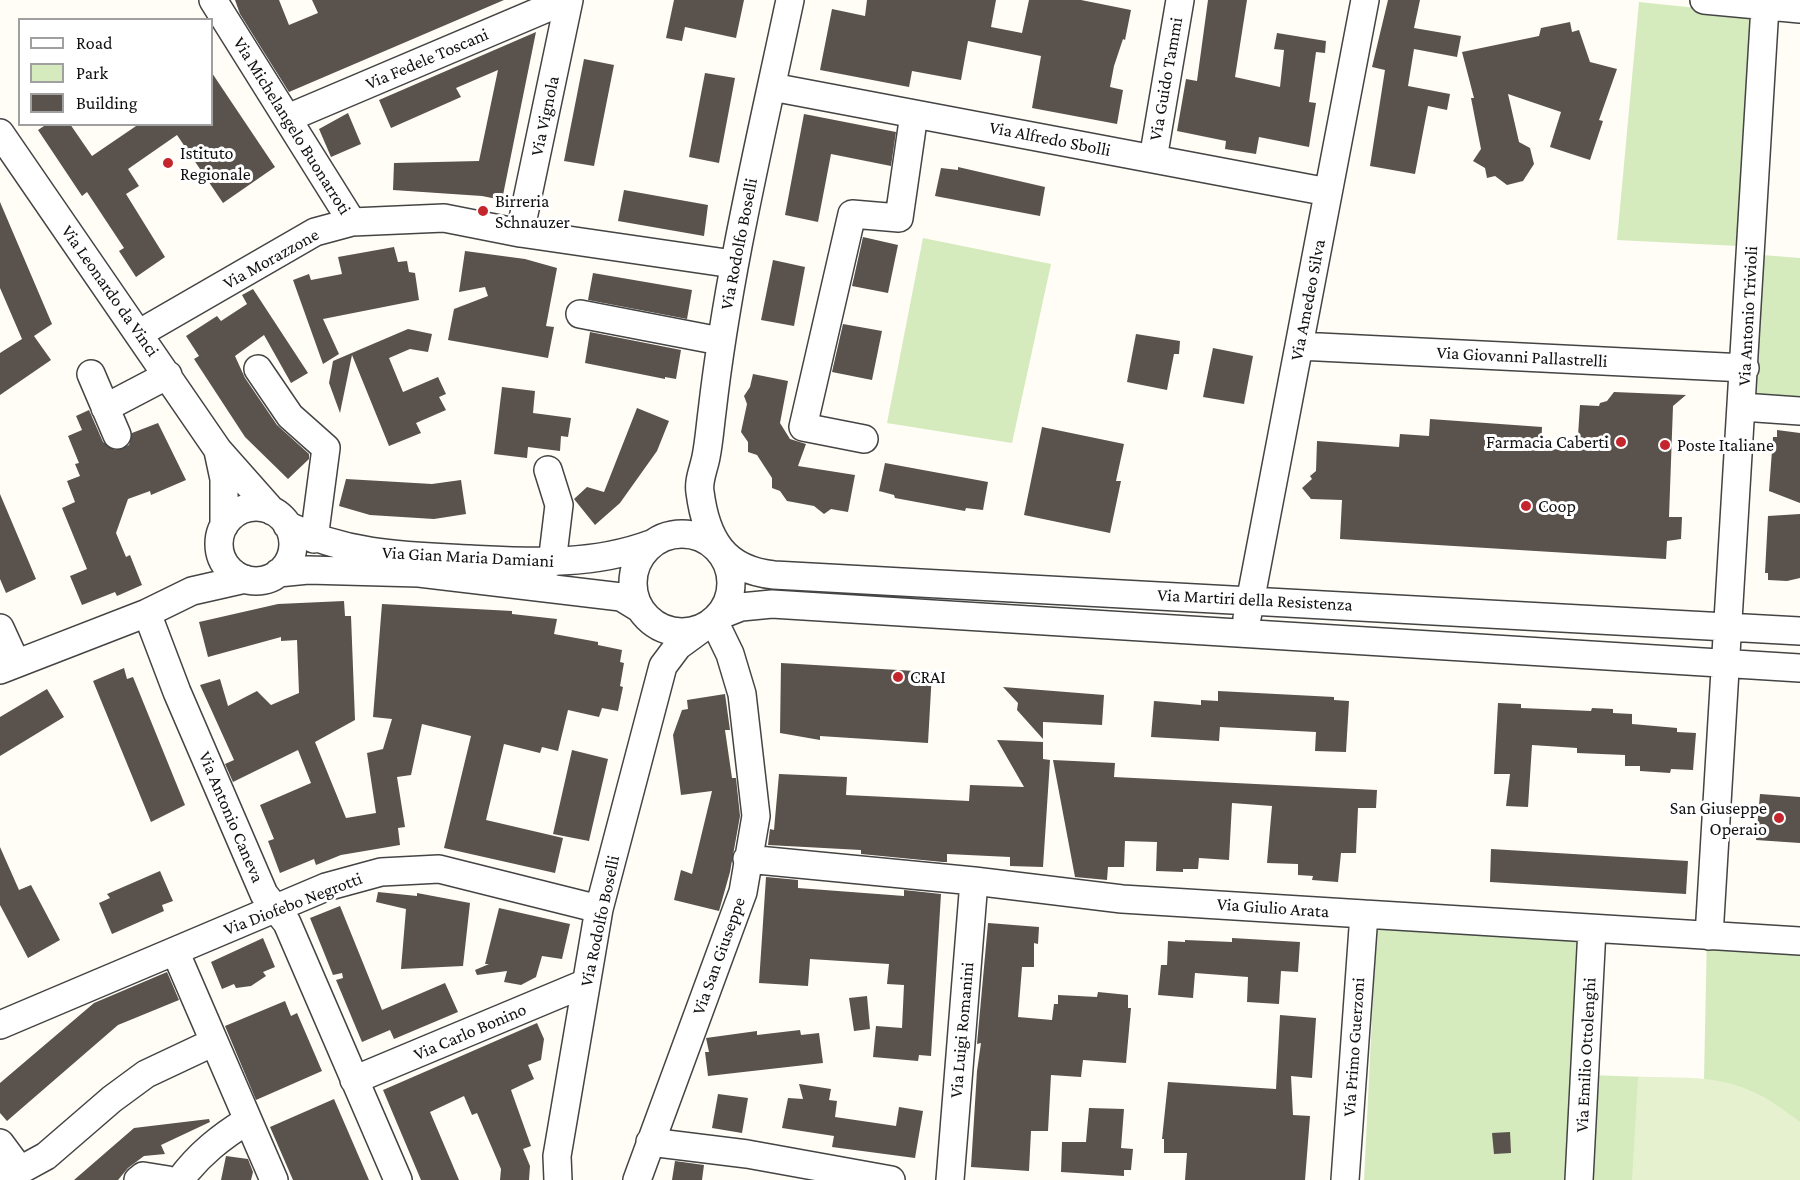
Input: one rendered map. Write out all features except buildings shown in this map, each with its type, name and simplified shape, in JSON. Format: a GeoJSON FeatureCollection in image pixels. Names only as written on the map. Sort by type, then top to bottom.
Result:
{"type":"FeatureCollection","features":[{"type":"Feature","properties":{"kind":"street","name":"Via Michelangelo Buonarroti"},"geometry":{"type":"LineString","coordinates":[[213,0],[352,222]]}},
{"type":"Feature","properties":{"kind":"street","name":"Via Fedele Toscani"},"geometry":{"type":"LineString","coordinates":[[288,118],[568,0]]}},
{"type":"Feature","properties":{"kind":"street","name":"Via Vignola"},"geometry":{"type":"LineString","coordinates":[[520,233],[568,0]]}},
{"type":"Feature","properties":{"kind":"street","name":"Via Rodolfo Boselli"},"geometry":{"type":"LineString","coordinates":[[656,541],[699,489],[706,457],[720,341],[733,264],[790,0]]}},
{"type":"Feature","properties":{"kind":"street","name":"Via Guido Tammi"},"geometry":{"type":"LineString","coordinates":[[1153,159],[1180,0]]}},
{"type":"Feature","properties":{"kind":"street","name":"Via Amedeo Silva"},"geometry":{"type":"LineString","coordinates":[[1244,633],[1365,0]]}},
{"type":"Feature","properties":{"kind":"street"},"geometry":{"type":"LineString","coordinates":[[1704,0],[1800,9]]}},
{"type":"Feature","properties":{"kind":"street","name":"Via Antonio Trivioli"},"geometry":{"type":"LineString","coordinates":[[1729,626],[1765,6]]}},
{"type":"Feature","properties":{"kind":"street","name":"Via Alfredo Sbolli"},"geometry":{"type":"LineString","coordinates":[[772,87],[1329,192]]}},
{"type":"Feature","properties":{"kind":"street"},"geometry":{"type":"LineString","coordinates":[[864,439],[803,427],[852,214],[899,218],[914,114]]}},
{"type":"Feature","properties":{"kind":"street","name":"Via Leonardo da Vinci"},"geometry":{"type":"LineString","coordinates":[[5,149],[140,333],[218,450],[279,518]]}},
{"type":"Feature","properties":{"kind":"street","name":"Via Morazzone"},"geometry":{"type":"LineString","coordinates":[[140,333],[315,232],[352,222],[444,218],[520,233],[733,264]]}},
{"type":"Feature","properties":{"kind":"street"},"geometry":{"type":"LineString","coordinates":[[580,314],[720,341]]}},
{"type":"Feature","properties":{"kind":"street","name":"Via Giovanni Pallastrelli"},"geometry":{"type":"LineString","coordinates":[[1299,346],[1745,368]]}},
{"type":"Feature","properties":{"kind":"street"},"geometry":{"type":"LineString","coordinates":[[258,369],[290,416],[326,448],[314,539]]}},
{"type":"Feature","properties":{"kind":"street"},"geometry":{"type":"LineString","coordinates":[[91,374],[117,435]]}},
{"type":"Feature","properties":{"kind":"street"},"geometry":{"type":"LineString","coordinates":[[105,408],[168,375]]}},
{"type":"Feature","properties":{"kind":"street"},"geometry":{"type":"LineString","coordinates":[[1742,407],[1800,411]]}},
{"type":"Feature","properties":{"kind":"street","name":"Via Leonardo da Vinci"},"geometry":{"type":"LineString","coordinates":[[218,450],[224,479],[222,532]]}},
{"type":"Feature","properties":{"kind":"street"},"geometry":{"type":"LineString","coordinates":[[548,470],[559,505],[552,563]]}},
{"type":"Feature","properties":{"kind":"street","name":"Via Rodolfo Boselli"},"geometry":{"type":"LineString","coordinates":[[699,489],[718,549]]}},
{"type":"Feature","properties":{"kind":"street","name":"Via Gian Maria Damiani"},"geometry":{"type":"LineString","coordinates":[[192,591],[231,517],[245,509],[262,507],[314,539],[346,548],[389,555],[552,563],[623,554],[656,541]]}},
{"type":"Feature","properties":{"kind":"street"},"geometry":{"type":"LineString","coordinates":[[278,573],[285,567],[292,552],[292,535],[279,518]]}},
{"type":"Feature","properties":{"kind":"street"},"geometry":{"type":"LineString","coordinates":[[222,532],[221,556],[225,564],[245,579]]}},
{"type":"Feature","properties":{"kind":"street"},"geometry":{"type":"LineString","coordinates":[[683,533],[695,535],[718,549],[728,564],[732,586],[730,597],[712,621],[677,632],[659,626],[642,611],[633,585],[633,574],[643,552],[656,541],[683,533]]}},
{"type":"Feature","properties":{"kind":"street","name":"Via Martiri della Resistenza"},"geometry":{"type":"LineString","coordinates":[[718,549],[750,572],[762,574],[1250,599],[1800,632]]}},
{"type":"Feature","properties":{"kind":"street","name":"Via Gian Maria Damiani"},"geometry":{"type":"LineString","coordinates":[[8,667],[147,613],[192,591],[245,579],[262,580],[278,573],[308,570],[419,573],[621,597],[642,611]]}},
{"type":"Feature","properties":{"kind":"street"},"geometry":{"type":"LineString","coordinates":[[1031,620],[1034,588]]}},
{"type":"Feature","properties":{"kind":"street","name":"Via Martiri della Resistenza"},"geometry":{"type":"LineString","coordinates":[[712,621],[732,609],[762,604],[1800,668]]}},
{"type":"Feature","properties":{"kind":"street","name":"Via Rodolfo Boselli"},"geometry":{"type":"LineString","coordinates":[[642,611],[654,632],[663,666]]}},
{"type":"Feature","properties":{"kind":"street","name":"Via Antonio Caneva"},"geometry":{"type":"LineString","coordinates":[[147,613],[177,692],[264,894],[287,923],[398,1180]]}},
{"type":"Feature","properties":{"kind":"street","name":"Via Rodolfo Boselli"},"geometry":{"type":"LineString","coordinates":[[558,1180],[557,1156],[599,909],[663,666],[678,646],[712,621]]}},
{"type":"Feature","properties":{"kind":"street","name":"Via San Giuseppe"},"geometry":{"type":"LineString","coordinates":[[637,1180],[743,892],[756,816],[742,694],[730,654],[712,621]]}},
{"type":"Feature","properties":{"kind":"street"},"geometry":{"type":"LineString","coordinates":[[1709,936],[1729,626]]}},
{"type":"Feature","properties":{"kind":"street"},"geometry":{"type":"LineString","coordinates":[[0,628],[8,667]]}},
{"type":"Feature","properties":{"kind":"street","name":"Via Giulio Arata"},"geometry":{"type":"LineString","coordinates":[[747,859],[974,881],[1122,899],[1800,941]]}},
{"type":"Feature","properties":{"kind":"street","name":"Via Diofebo Negrotti"},"geometry":{"type":"LineString","coordinates":[[3,1016],[175,951],[326,887],[381,872],[440,869],[599,909]]}},
{"type":"Feature","properties":{"kind":"street","name":"Via Luigi Romanini"},"geometry":{"type":"LineString","coordinates":[[950,1180],[974,881]]}},
{"type":"Feature","properties":{"kind":"street","name":"Via Primo Guerzoni"},"geometry":{"type":"LineString","coordinates":[[1345,1180],[1364,914]]}},
{"type":"Feature","properties":{"kind":"street","name":"Via Emilio Ottolenghi"},"geometry":{"type":"LineString","coordinates":[[1579,1180],[1592,929]]}},
{"type":"Feature","properties":{"kind":"street"},"geometry":{"type":"LineString","coordinates":[[175,951],[274,1180]]}},
{"type":"Feature","properties":{"kind":"street","name":"Via Carlo Bonino"},"geometry":{"type":"LineString","coordinates":[[354,1080],[586,983]]}},
{"type":"Feature","properties":{"kind":"street"},"geometry":{"type":"LineString","coordinates":[[0,1143],[11,1175],[46,1156],[112,1098],[147,1074],[214,1042]]}},
{"type":"Feature","properties":{"kind":"street"},"geometry":{"type":"LineString","coordinates":[[180,1180],[192,1163],[220,1137],[248,1120]]}},
{"type":"Feature","properties":{"kind":"street"},"geometry":{"type":"LineString","coordinates":[[650,1142],[747,1154],[891,1180]]}},
{"type":"Feature","properties":{"kind":"street"},"geometry":{"type":"LineString","coordinates":[[138,1180],[143,1176],[168,1180]]}},
{"type":"Feature","properties":{"kind":"green space"},"geometry":{"type":"Polygon","coordinates":[[[1639,2],[1754,14],[1739,246],[1617,240],[1639,2]]]}},
{"type":"Feature","properties":{"kind":"green space"},"geometry":{"type":"Polygon","coordinates":[[[923,238],[1051,264],[1012,443],[887,423],[923,238]]]}},
{"type":"Feature","properties":{"kind":"green space"},"geometry":{"type":"Polygon","coordinates":[[[1762,255],[1800,258],[1800,400],[1753,397],[1762,255]]]}},
{"type":"Feature","properties":{"kind":"green space"},"geometry":{"type":"Polygon","coordinates":[[[1377,916],[1589,926],[1589,1075],[1704,1079],[1707,933],[1800,942],[1800,1180],[1364,1180],[1377,916]]]}},
{"type":"Feature","properties":{"kind":"green space"},"geometry":{"type":"Polygon","coordinates":[[[1638,1077],[1694,1078],[1736,1085],[1782,1108],[1800,1122],[1800,1180],[1632,1180],[1638,1077]]]}},
{"type":"Feature","properties":{"kind":"place","name":"Istituto Regionale"},"geometry":{"type":"Point","coordinates":[168,163]}},
{"type":"Feature","properties":{"kind":"place","name":"Birreria Schnauzer"},"geometry":{"type":"Point","coordinates":[483,211]}},
{"type":"Feature","properties":{"kind":"place","name":"Farmacia Caberti"},"geometry":{"type":"Point","coordinates":[1621,442]}},
{"type":"Feature","properties":{"kind":"place","name":"Poste Italiane"},"geometry":{"type":"Point","coordinates":[1665,445]}},
{"type":"Feature","properties":{"kind":"place","name":"Coop"},"geometry":{"type":"Point","coordinates":[1526,506]}},
{"type":"Feature","properties":{"kind":"place","name":"CRAI"},"geometry":{"type":"Point","coordinates":[898,677]}},
{"type":"Feature","properties":{"kind":"place","name":"San Giuseppe Operaio"},"geometry":{"type":"Point","coordinates":[1779,818]}}]}
